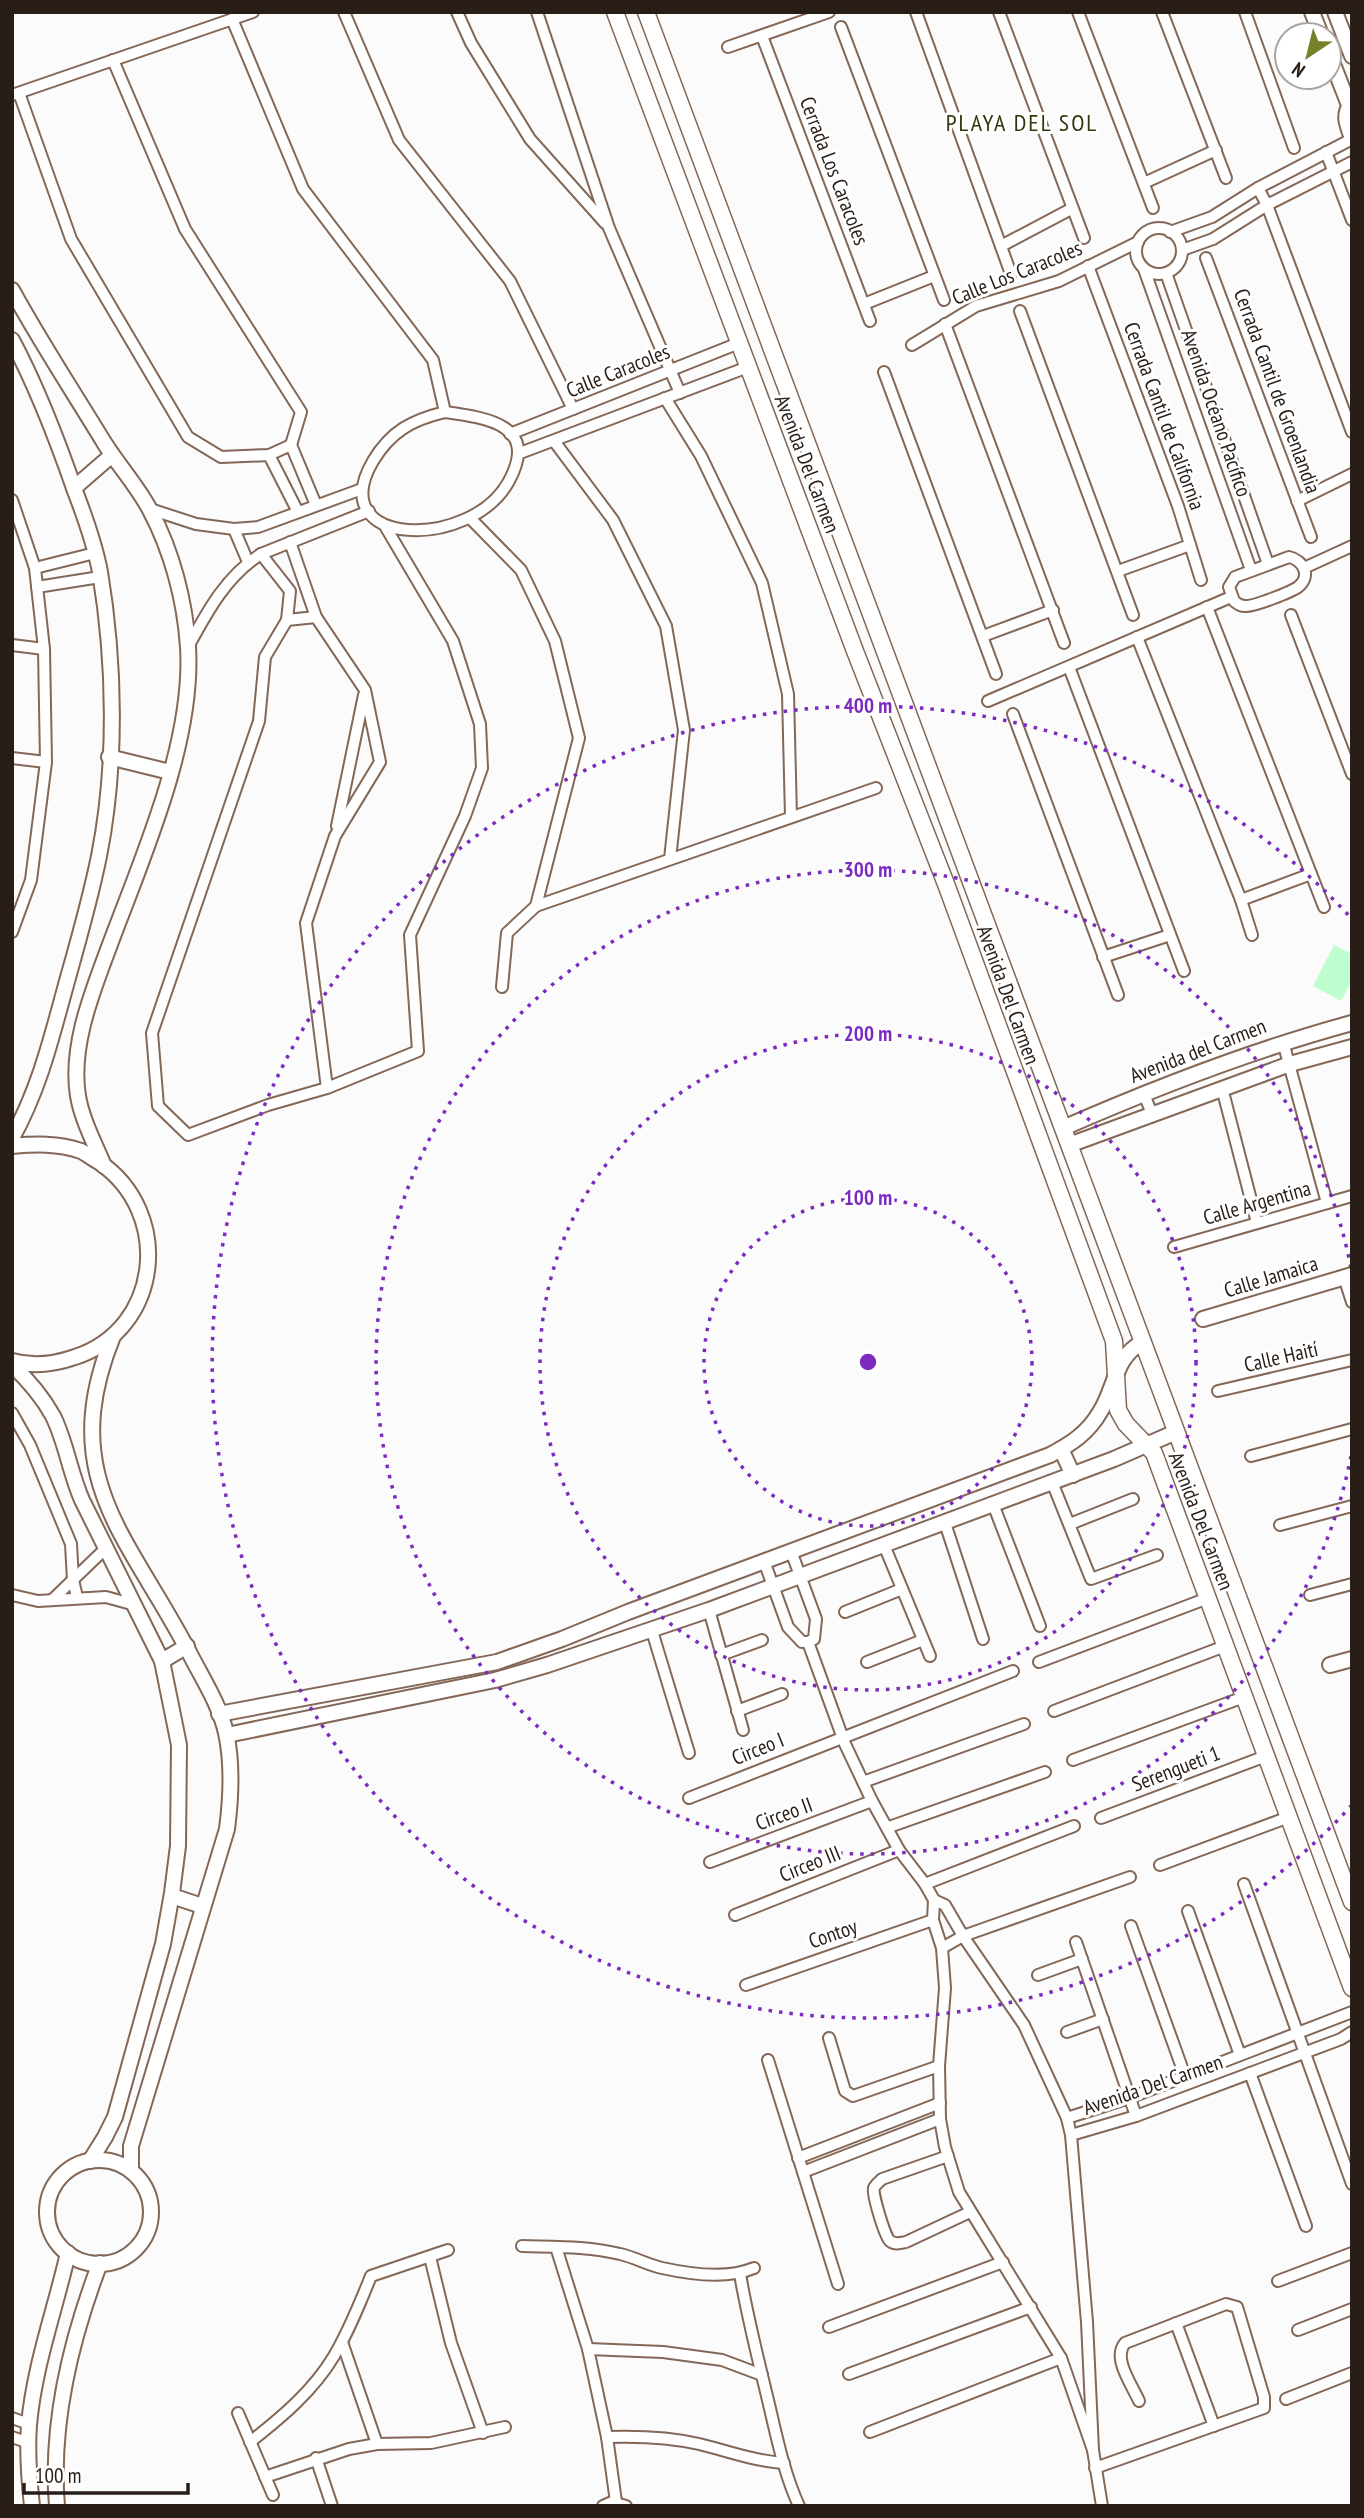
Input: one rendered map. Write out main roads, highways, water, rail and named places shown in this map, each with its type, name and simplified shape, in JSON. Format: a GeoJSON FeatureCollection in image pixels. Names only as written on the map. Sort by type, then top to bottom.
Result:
{"type":"FeatureCollection","features":[{"type":"Feature","properties":{"kind":"main road","name":"Avenida Del Carmen"},"geometry":{"type":"LineString","coordinates":[[615,12],[855,651],[946,884],[1114,1341],[1118,1410],[1126,1424],[1154,1453],[1352,1988]]}},
{"type":"Feature","properties":{"kind":"main road","name":"Avenida Del Carmen"},"geometry":{"type":"LineString","coordinates":[[646,12],[967,866],[1351,1901]]}},
{"type":"Feature","properties":{"kind":"main road"},"geometry":{"type":"LineString","coordinates":[[716,280],[742,270]]}},
{"type":"Feature","properties":{"kind":"main road"},"geometry":{"type":"LineString","coordinates":[[771,427],[797,417]]}},
{"type":"Feature","properties":{"kind":"main road"},"geometry":{"type":"LineString","coordinates":[[855,651],[881,642]]}},
{"type":"Feature","properties":{"kind":"main road"},"geometry":{"type":"LineString","coordinates":[[946,884],[955,871],[967,866]]}},
{"type":"Feature","properties":{"kind":"main road"},"geometry":{"type":"LineString","coordinates":[[1323,1909],[1351,1901]]}},
{"type":"Feature","properties":{"kind":"district","name":"PLAYA DEL SOL"},"geometry":{"type":"Point","coordinates":[1022,123]}}]}
